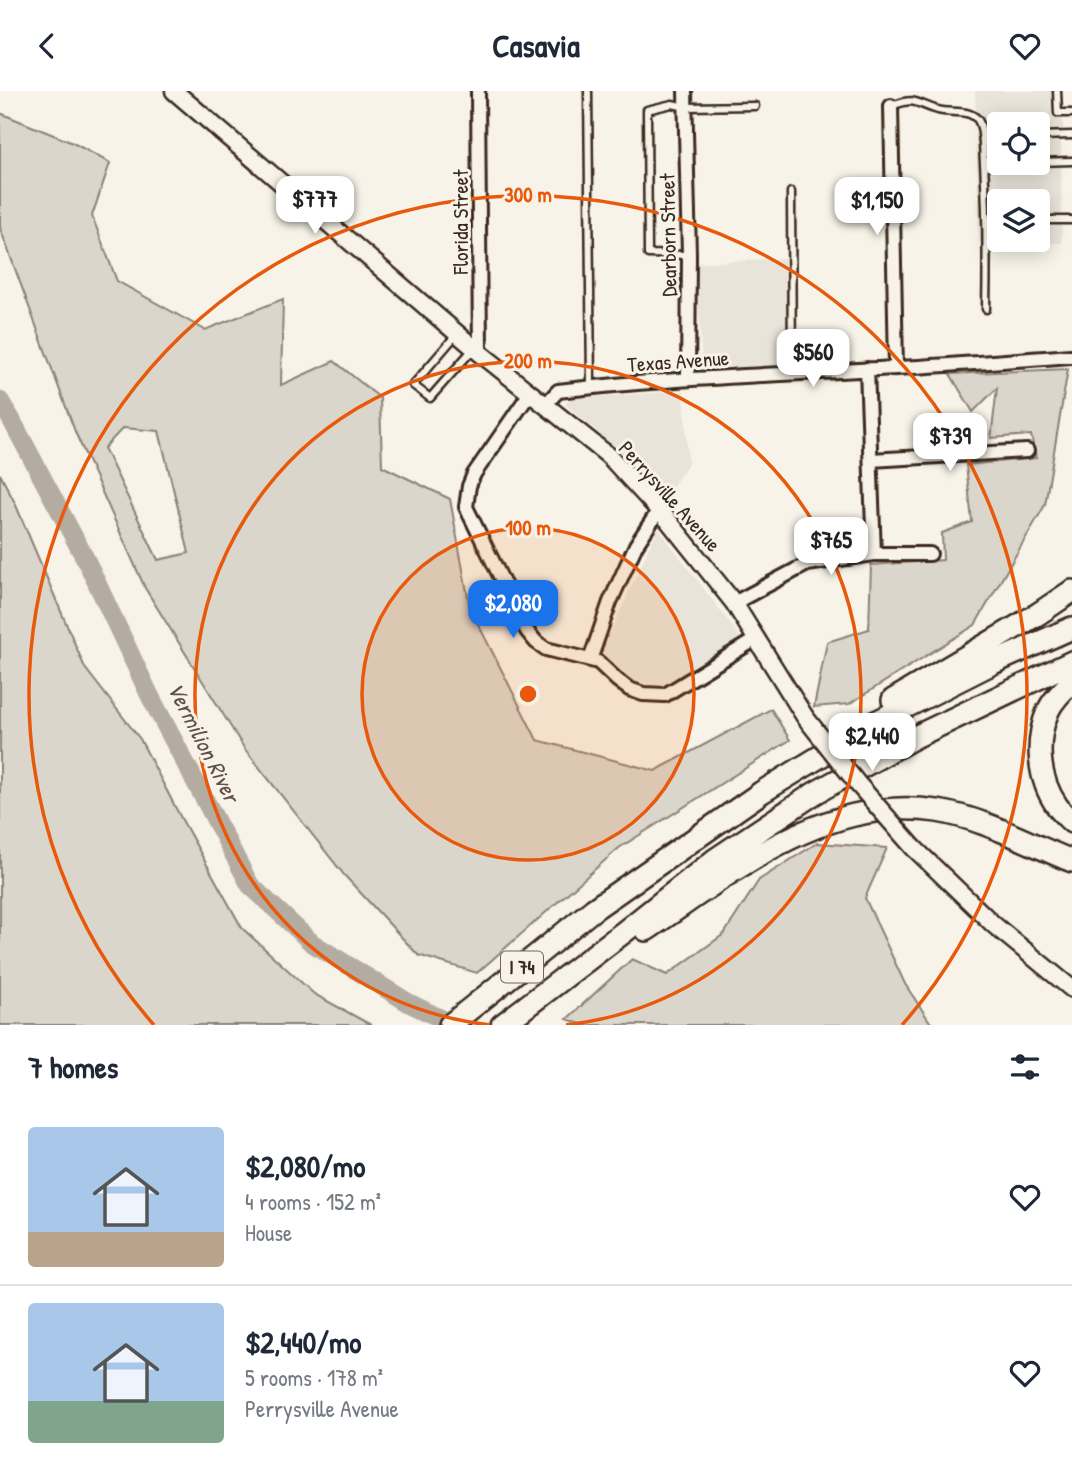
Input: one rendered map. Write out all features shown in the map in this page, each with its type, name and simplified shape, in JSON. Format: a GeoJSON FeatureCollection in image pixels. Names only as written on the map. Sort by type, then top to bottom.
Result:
{"type":"FeatureCollection","features":[{"type":"Feature","properties":{"kind":"highway"},"geometry":{"type":"LineString","coordinates":[[594,909],[624,878],[757,781],[1038,614],[1072,591]]}},
{"type":"Feature","properties":{"kind":"highway","name":"I 74"},"geometry":{"type":"LineString","coordinates":[[450,1025],[594,909],[762,792],[878,722],[993,663],[1072,628]]}},
{"type":"Feature","properties":{"kind":"highway","name":"I 74"},"geometry":{"type":"LineString","coordinates":[[502,1025],[525,1006],[629,935],[716,859],[816,793],[915,737],[1072,662]]}},
{"type":"Feature","properties":{"kind":"highway"},"geometry":{"type":"LineString","coordinates":[[1072,681],[1048,710],[1041,736],[1040,761],[1045,783],[1057,806],[1072,822]]}},
{"type":"Feature","properties":{"kind":"highway"},"geometry":{"type":"LineString","coordinates":[[629,935],[806,829],[851,815],[891,808],[938,811],[982,824],[1072,860]]}},
{"type":"Feature","properties":{"kind":"street","name":"Perrysville Avenue"},"geometry":{"type":"LineString","coordinates":[[174,91],[477,351],[609,456],[659,510],[734,603],[805,717],[857,783],[914,848],[994,925],[1072,989]]}},
{"type":"Feature","properties":{"kind":"street","name":"Florida Street"},"geometry":{"type":"LineString","coordinates":[[477,351],[478,91]]}},
{"type":"Feature","properties":{"kind":"street","name":"Dearborn Street"},"geometry":{"type":"LineString","coordinates":[[685,91],[689,255],[688,379]]}},
{"type":"Feature","properties":{"kind":"street"},"geometry":{"type":"LineString","coordinates":[[891,106],[896,368]]}},
{"type":"Feature","properties":{"kind":"street","name":"Texas Avenue"},"geometry":{"type":"LineString","coordinates":[[545,405],[558,391],[592,387],[1072,356]]}},
{"type":"Feature","properties":{"kind":"street"},"geometry":{"type":"LineString","coordinates":[[867,369],[874,554]]}},
{"type":"Feature","properties":{"kind":"street"},"geometry":{"type":"LineString","coordinates":[[530,393],[474,474],[466,507],[531,637],[546,649],[598,662],[629,689],[643,694],[665,695],[756,639]]}},
{"type":"Feature","properties":{"kind":"street"},"geometry":{"type":"LineString","coordinates":[[871,460],[1027,451]]}},
{"type":"Feature","properties":{"kind":"street"},"geometry":{"type":"LineString","coordinates":[[590,660],[610,602],[636,545],[659,510]]}},
{"type":"Feature","properties":{"kind":"street"},"geometry":{"type":"LineString","coordinates":[[734,603],[807,564],[874,554],[930,554]]}},
{"type":"Feature","properties":{"kind":"lane"},"geometry":{"type":"LineString","coordinates":[[588,91],[592,387]]}},
{"type":"Feature","properties":{"kind":"lane"},"geometry":{"type":"LineString","coordinates":[[1056,91],[1058,113],[1072,113]]}},
{"type":"Feature","properties":{"kind":"lane"},"geometry":{"type":"LineString","coordinates":[[891,106],[908,100],[916,101],[940,111],[971,114],[979,121],[987,205]]}},
{"type":"Feature","properties":{"kind":"lane"},"geometry":{"type":"LineString","coordinates":[[689,255],[648,254],[648,110],[672,104],[686,107],[755,106]]}},
{"type":"Feature","properties":{"kind":"lane"},"geometry":{"type":"LineString","coordinates":[[1050,136],[1072,135]]}},
{"type":"Feature","properties":{"kind":"lane"},"geometry":{"type":"LineString","coordinates":[[982,137],[987,137]]}},
{"type":"Feature","properties":{"kind":"lane"},"geometry":{"type":"LineString","coordinates":[[1050,162],[1072,161]]}},
{"type":"Feature","properties":{"kind":"lane"},"geometry":{"type":"LineString","coordinates":[[791,192],[792,373]]}},
{"type":"Feature","properties":{"kind":"lane"},"geometry":{"type":"LineString","coordinates":[[1050,220],[1072,220]]}},
{"type":"Feature","properties":{"kind":"lane"},"geometry":{"type":"LineString","coordinates":[[986,309],[987,252]]}},
{"type":"Feature","properties":{"kind":"lane"},"geometry":{"type":"LineString","coordinates":[[457,334],[413,385],[430,398],[477,351]]}},
{"type":"Feature","properties":{"kind":"shaded area"},"geometry":{"type":"Polygon","coordinates":[[[975,91],[1062,91],[1062,243],[1050,243],[1050,189],[987,189],[987,242],[979,242],[975,91]]]}},
{"type":"Feature","properties":{"kind":"shaded area"},"geometry":{"type":"Polygon","coordinates":[[[0,113],[73,143],[110,163],[92,216],[117,281],[205,330],[283,299],[281,385],[334,361],[380,398],[382,466],[450,499],[470,608],[537,740],[655,771],[771,709],[790,740],[619,848],[477,973],[418,955],[345,876],[244,748],[145,588],[76,434],[0,228],[0,113]],[[123,428],[104,448],[158,560],[189,553],[159,431],[123,428]]]}},
{"type":"Feature","properties":{"kind":"shaded area"},"geometry":{"type":"Polygon","coordinates":[[[791,258],[792,365],[702,368],[697,263],[791,258]]]}},
{"type":"Feature","properties":{"kind":"shaded area"},"geometry":{"type":"Polygon","coordinates":[[[1068,369],[1045,505],[975,625],[849,704],[814,707],[827,642],[869,629],[871,565],[943,560],[942,533],[972,522],[966,465],[1036,458],[1031,435],[991,438],[997,388],[973,412],[950,374],[1068,369]]]}},
{"type":"Feature","properties":{"kind":"shaded area"},"geometry":{"type":"Polygon","coordinates":[[[684,391],[688,464],[668,493],[565,404],[573,398],[684,391]]]}},
{"type":"Feature","properties":{"kind":"shaded area"},"geometry":{"type":"Polygon","coordinates":[[[0,474],[15,503],[85,668],[140,739],[242,928],[314,994],[371,1025],[0,1025],[0,474]]]}},
{"type":"Feature","properties":{"kind":"shaded area"},"geometry":{"type":"Polygon","coordinates":[[[658,528],[741,638],[666,688],[637,687],[600,655],[658,528]]]}},
{"type":"Feature","properties":{"kind":"shaded area"},"geometry":{"type":"Polygon","coordinates":[[[817,843],[887,848],[865,898],[905,984],[932,1025],[583,1025],[567,1019],[632,959],[667,975],[724,934],[759,880],[817,843]]]}},
{"type":"Feature","properties":{"kind":"waterway","name":"Vermilion River"},"geometry":{"type":"LineString","coordinates":[[0,401],[86,560],[150,696],[250,885],[312,943],[409,1003],[454,1025]]}}]}
